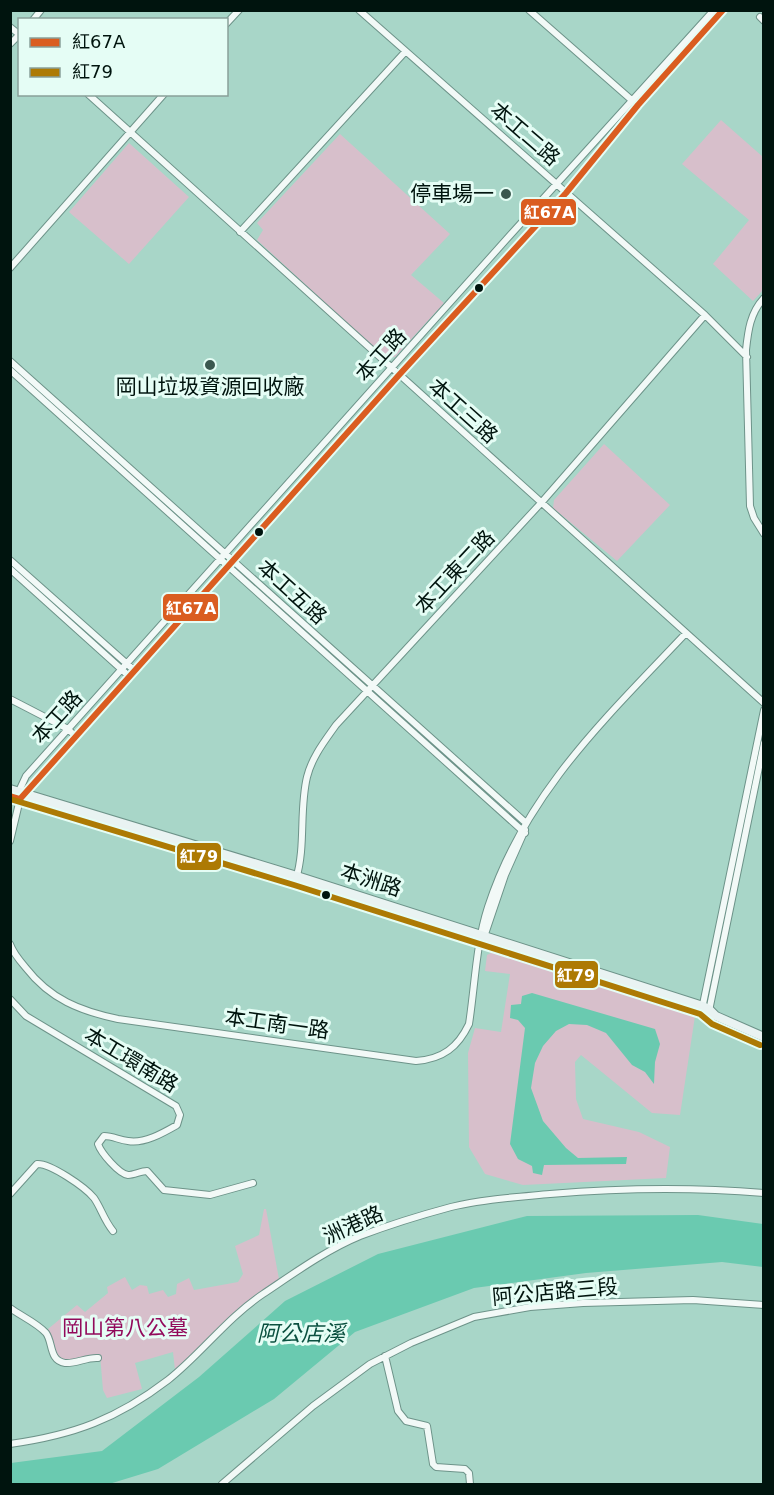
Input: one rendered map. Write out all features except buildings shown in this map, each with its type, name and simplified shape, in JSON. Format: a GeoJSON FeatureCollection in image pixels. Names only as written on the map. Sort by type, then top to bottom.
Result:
{"type":"FeatureCollection","features":[{"type":"Feature","properties":{"kind":"main road","name":"本洲路"},"geometry":{"type":"LineString","coordinates":[[17,794],[482,937],[707,1012],[764,1038]]}},
{"type":"Feature","properties":{"kind":"street"},"geometry":{"type":"LineString","coordinates":[[228,22],[239,10]]}},
{"type":"Feature","properties":{"kind":"street","name":"本工二路"},"geometry":{"type":"LineString","coordinates":[[359,10],[705,315],[747,357]]}},
{"type":"Feature","properties":{"kind":"street"},"geometry":{"type":"LineString","coordinates":[[529,10],[638,105]]}},
{"type":"Feature","properties":{"kind":"street","name":"本工路"},"geometry":{"type":"LineString","coordinates":[[17,794],[26,776],[714,10]]}},
{"type":"Feature","properties":{"kind":"street","name":"本工路"},"geometry":{"type":"LineString","coordinates":[[17,794],[76,737],[399,375],[566,194],[638,105],[723,10]]}},
{"type":"Feature","properties":{"kind":"street"},"geometry":{"type":"LineString","coordinates":[[240,232],[405,52]]}},
{"type":"Feature","properties":{"kind":"street","name":"本工三路"},"geometry":{"type":"LineString","coordinates":[[90,96],[764,702]]}},
{"type":"Feature","properties":{"kind":"street"},"geometry":{"type":"LineString","coordinates":[[10,268],[162,96]]}},
{"type":"Feature","properties":{"kind":"street"},"geometry":{"type":"LineString","coordinates":[[764,298],[753,313],[749,325],[747,357],[750,506],[764,534]]}},
{"type":"Feature","properties":{"kind":"street","name":"本工東二路"},"geometry":{"type":"LineString","coordinates":[[296,879],[300,864],[307,779],[314,758],[336,725],[541,503],[705,315]]}},
{"type":"Feature","properties":{"kind":"street","name":"本工五路"},"geometry":{"type":"LineString","coordinates":[[10,361],[523,831]]}},
{"type":"Feature","properties":{"kind":"street","name":"本工五路"},"geometry":{"type":"LineString","coordinates":[[10,370],[224,557]]}},
{"type":"Feature","properties":{"kind":"street"},"geometry":{"type":"LineString","coordinates":[[10,560],[125,667]]}},
{"type":"Feature","properties":{"kind":"street"},"geometry":{"type":"LineString","coordinates":[[10,569],[133,674]]}},
{"type":"Feature","properties":{"kind":"street","name":"本工南一路"},"geometry":{"type":"LineString","coordinates":[[11,947],[34,979],[59,999],[89,1013],[118,1019],[416,1060],[429,1060],[446,1053],[456,1047],[469,1024],[482,937],[526,823],[546,791],[582,743],[686,633]]}},
{"type":"Feature","properties":{"kind":"street","name":"本工五路"},"geometry":{"type":"LineString","coordinates":[[370,689],[526,823]]}},
{"type":"Feature","properties":{"kind":"street"},"geometry":{"type":"LineString","coordinates":[[10,699],[68,729],[76,737]]}},
{"type":"Feature","properties":{"kind":"street"},"geometry":{"type":"LineString","coordinates":[[707,1012],[764,710]]}},
{"type":"Feature","properties":{"kind":"street"},"geometry":{"type":"LineString","coordinates":[[707,1012],[764,743]]}},
{"type":"Feature","properties":{"kind":"street"},"geometry":{"type":"LineString","coordinates":[[10,841],[17,794]]}},
{"type":"Feature","properties":{"kind":"street","name":"本工環南路"},"geometry":{"type":"LineString","coordinates":[[10,999],[26,1016],[176,1106],[180,1115],[177,1125],[162,1133],[137,1141],[111,1136],[104,1136],[100,1139],[98,1144],[100,1150],[120,1172],[130,1175],[147,1171],[164,1190],[206,1196],[252,1182]]}},
{"type":"Feature","properties":{"kind":"street"},"geometry":{"type":"LineString","coordinates":[[10,1194],[37,1164],[47,1165],[91,1195],[104,1220],[113,1231]]}},
{"type":"Feature","properties":{"kind":"street","name":"洲港路"},"geometry":{"type":"LineString","coordinates":[[10,1444],[46,1439],[75,1431],[113,1416],[169,1379],[221,1329],[260,1296],[330,1251],[359,1237],[395,1224],[453,1206],[522,1196],[667,1188],[764,1192]]}},
{"type":"Feature","properties":{"kind":"street","name":"阿公店路三段"},"geometry":{"type":"LineString","coordinates":[[222,1485],[313,1406],[370,1364],[411,1343],[474,1317],[530,1307],[583,1303],[693,1300],[764,1305]]}},
{"type":"Feature","properties":{"kind":"street"},"geometry":{"type":"LineString","coordinates":[[10,1308],[45,1331],[53,1354],[61,1362],[67,1363],[90,1357],[98,1358]]}},
{"type":"Feature","properties":{"kind":"street"},"geometry":{"type":"LineString","coordinates":[[385,1356],[398,1411],[406,1421],[427,1426],[433,1464],[436,1467],[465,1469],[469,1473],[470,1485]]}},
{"type":"Feature","properties":{"kind":"green space"},"geometry":{"type":"Polygon","coordinates":[[[721,120],[763,157],[763,290],[753,301],[713,264],[749,220],[682,164],[721,120]]]}},
{"type":"Feature","properties":{"kind":"green space"},"geometry":{"type":"Polygon","coordinates":[[[340,134],[450,234],[411,275],[444,303],[395,357],[385,358],[257,240],[263,230],[257,223],[340,134]]]}},
{"type":"Feature","properties":{"kind":"green space"},"geometry":{"type":"Polygon","coordinates":[[[129,143],[189,197],[129,264],[69,212],[129,143]]]}},
{"type":"Feature","properties":{"kind":"green space"},"geometry":{"type":"Polygon","coordinates":[[[604,444],[670,505],[617,561],[553,508],[554,500],[604,444]]]}},
{"type":"Feature","properties":{"kind":"green space"},"geometry":{"type":"Polygon","coordinates":[[[495,951],[695,1016],[680,1115],[652,1113],[581,1055],[575,1062],[576,1099],[583,1119],[639,1132],[670,1147],[666,1178],[523,1185],[485,1174],[469,1147],[468,1053],[475,1028],[501,1032],[510,974],[485,971],[487,955],[495,951]]]}},
{"type":"Feature","properties":{"kind":"green space","name":"岡山第八公墓"},"geometry":{"type":"Polygon","coordinates":[[[264,1209],[266,1209],[279,1279],[234,1314],[175,1370],[173,1352],[135,1363],[142,1389],[107,1398],[103,1390],[100,1355],[67,1361],[57,1356],[48,1329],[77,1305],[85,1312],[108,1293],[107,1287],[125,1277],[132,1290],[140,1285],[147,1286],[149,1294],[163,1290],[168,1297],[176,1294],[177,1284],[189,1278],[194,1290],[238,1282],[243,1274],[235,1246],[259,1235],[264,1209]]]}},
{"type":"Feature","properties":{"kind":"water"},"geometry":{"type":"Polygon","coordinates":[[[532,993],[655,1029],[660,1044],[655,1062],[654,1084],[645,1072],[632,1065],[606,1033],[587,1025],[569,1024],[556,1031],[543,1046],[535,1063],[531,1088],[543,1121],[566,1148],[578,1158],[627,1157],[626,1164],[544,1165],[542,1175],[533,1173],[532,1166],[518,1159],[510,1144],[525,1028],[518,1020],[510,1018],[511,1005],[521,1004],[522,996],[532,993]]]}},
{"type":"Feature","properties":{"kind":"water","name":"阿公店溪"},"geometry":{"type":"Polygon","coordinates":[[[698,1215],[763,1224],[763,1267],[722,1262],[586,1273],[474,1288],[355,1332],[274,1399],[158,1469],[109,1484],[11,1484],[11,1463],[102,1451],[199,1377],[285,1301],[378,1254],[527,1216],[698,1215]]]}},
{"type":"Feature","properties":{"kind":"transit line","name":"紅67A"},"geometry":{"type":"LineString","coordinates":[[10,796],[20,799],[399,375],[566,193],[638,105],[723,10]]}},
{"type":"Feature","properties":{"kind":"transit line","name":"紅79"},"geometry":{"type":"LineString","coordinates":[[10,799],[294,885],[700,1014],[712,1024],[760,1045]]}},
{"type":"Feature","properties":{"kind":"place","name":"停車場一"},"geometry":{"type":"Point","coordinates":[506,194]}},
{"type":"Feature","properties":{"kind":"place","name":"岡山垃圾資源回收廠"},"geometry":{"type":"Point","coordinates":[210,365]}}]}
